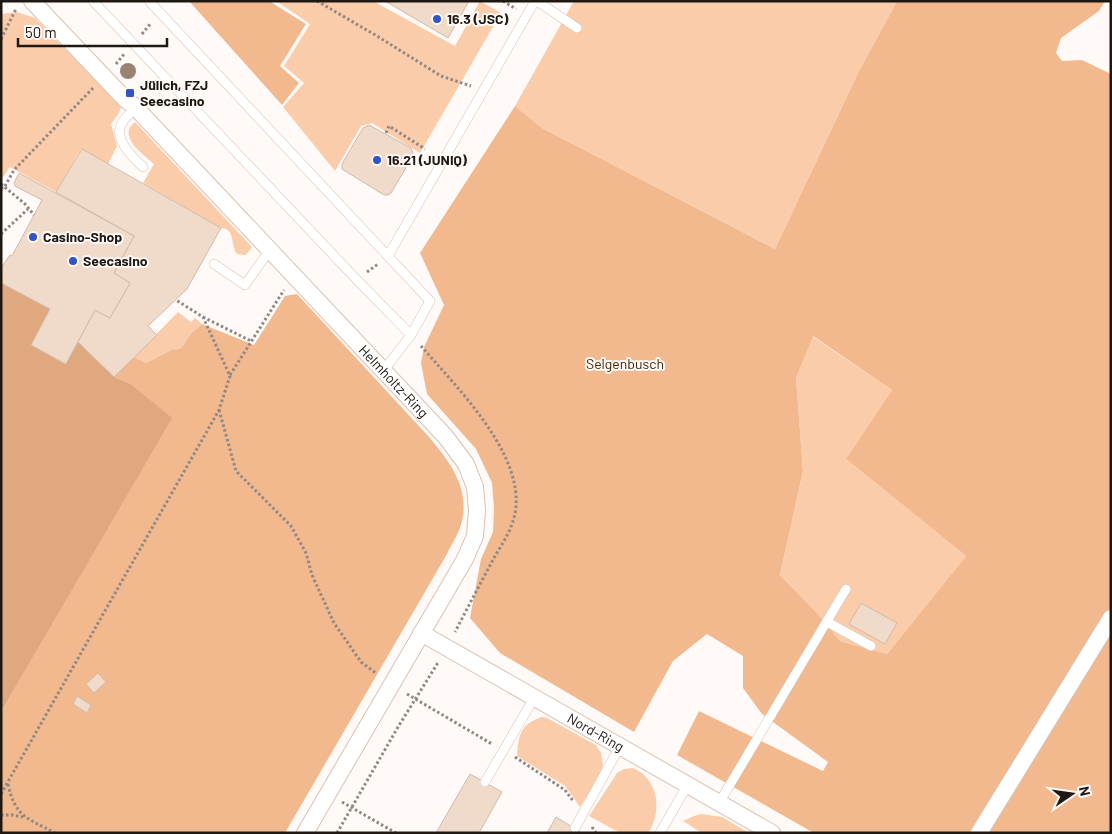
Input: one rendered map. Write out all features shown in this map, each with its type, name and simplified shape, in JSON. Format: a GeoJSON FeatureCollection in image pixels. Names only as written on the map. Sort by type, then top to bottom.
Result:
{"type":"FeatureCollection","features":[{"type":"Feature","properties":{"kind":"street","name":"Helmholtz-Ring"},"geometry":{"type":"LineString","coordinates":[[32,1],[124,98],[136,108],[445,436],[466,464],[475,487],[477,510],[475,536],[465,559],[420,633],[305,833]]}},
{"type":"Feature","properties":{"kind":"street"},"geometry":{"type":"LineString","coordinates":[[979,833],[1111,618]]}},
{"type":"Feature","properties":{"kind":"street","name":"Nord-Ring"},"geometry":{"type":"LineString","coordinates":[[420,633],[772,833]]}},
{"type":"Feature","properties":{"kind":"lane"},"geometry":{"type":"LineString","coordinates":[[93,1],[411,335]]}},
{"type":"Feature","properties":{"kind":"lane"},"geometry":{"type":"LineString","coordinates":[[148,1],[430,301],[411,335],[382,371]]}},
{"type":"Feature","properties":{"kind":"lane"},"geometry":{"type":"LineString","coordinates":[[388,256],[536,1],[577,28]]}},
{"type":"Feature","properties":{"kind":"lane"},"geometry":{"type":"LineString","coordinates":[[136,108],[122,122],[119,128],[123,143],[128,152],[143,167]]}},
{"type":"Feature","properties":{"kind":"lane"},"geometry":{"type":"LineString","coordinates":[[214,264],[245,285],[269,251]]}},
{"type":"Feature","properties":{"kind":"lane"},"geometry":{"type":"LineString","coordinates":[[719,803],[846,589]]}},
{"type":"Feature","properties":{"kind":"lane"},"geometry":{"type":"LineString","coordinates":[[827,622],[871,646]]}},
{"type":"Feature","properties":{"kind":"lane"},"geometry":{"type":"LineString","coordinates":[[485,782],[534,698]]}},
{"type":"Feature","properties":{"kind":"lane"},"geometry":{"type":"LineString","coordinates":[[575,828],[620,746]]}},
{"type":"Feature","properties":{"kind":"lane"},"geometry":{"type":"LineString","coordinates":[[660,833],[687,786]]}},
{"type":"Feature","properties":{"kind":"path"},"geometry":{"type":"LineString","coordinates":[[1,39],[20,1]]}},
{"type":"Feature","properties":{"kind":"path"},"geometry":{"type":"LineString","coordinates":[[316,1],[441,76],[483,91]]}},
{"type":"Feature","properties":{"kind":"path"},"geometry":{"type":"LineString","coordinates":[[34,215],[2,186],[14,170],[134,44]]}},
{"type":"Feature","properties":{"kind":"path"},"geometry":{"type":"LineString","coordinates":[[386,133],[389,126],[425,149]]}},
{"type":"Feature","properties":{"kind":"path"},"geometry":{"type":"LineString","coordinates":[[1,234],[28,209]]}},
{"type":"Feature","properties":{"kind":"path"},"geometry":{"type":"LineString","coordinates":[[176,300],[202,317],[251,341]]}},
{"type":"Feature","properties":{"kind":"path"},"geometry":{"type":"LineString","coordinates":[[1,794],[219,410],[230,376],[202,317]]}},
{"type":"Feature","properties":{"kind":"path"},"geometry":{"type":"LineString","coordinates":[[219,410],[236,471],[291,526],[306,553],[312,575],[334,623],[361,662],[390,685],[504,750],[565,790],[596,833]]}},
{"type":"Feature","properties":{"kind":"path"},"geometry":{"type":"LineString","coordinates":[[8,784],[11,798],[16,808],[24,817]]}},
{"type":"Feature","properties":{"kind":"path"},"geometry":{"type":"LineString","coordinates":[[327,793],[396,833]]}},
{"type":"Feature","properties":{"kind":"path"},"geometry":{"type":"LineString","coordinates":[[1,815],[24,817],[54,833]]}},
{"type":"Feature","properties":{"kind":"shaded area"},"geometry":{"type":"Polygon","coordinates":[[[276,1],[373,1],[455,46],[480,1],[501,13],[420,153],[372,123],[361,126],[335,171],[283,107],[304,83],[284,66],[310,24],[276,1]]]}},
{"type":"Feature","properties":{"kind":"shaded area"},"geometry":{"type":"Polygon","coordinates":[[[574,1],[897,1],[858,73],[775,249],[542,128],[515,106],[574,1]]]}},
{"type":"Feature","properties":{"kind":"shaded area"},"geometry":{"type":"Polygon","coordinates":[[[17,12],[35,18],[121,107],[111,124],[117,146],[108,164],[81,149],[56,192],[10,167],[1,178],[1,14],[17,12]]]}},
{"type":"Feature","properties":{"kind":"shaded area"},"geometry":{"type":"Polygon","coordinates":[[[135,122],[252,247],[246,255],[237,254],[229,231],[143,183],[154,164],[130,139],[130,127],[135,122]]]}},
{"type":"Feature","properties":{"kind":"shaded area"},"geometry":{"type":"Polygon","coordinates":[[[1,283],[50,309],[31,345],[65,364],[78,342],[114,377],[131,384],[172,418],[1,712],[1,283]]]}},
{"type":"Feature","properties":{"kind":"shaded area"},"geometry":{"type":"Polygon","coordinates":[[[178,312],[191,322],[195,318],[202,324],[191,334],[182,347],[173,349],[146,363],[134,357],[178,312]]]}},
{"type":"Feature","properties":{"kind":"shaded area"},"geometry":{"type":"Polygon","coordinates":[[[812,336],[892,390],[846,459],[966,556],[887,654],[840,641],[817,613],[780,575],[803,471],[796,378],[812,336]]]}},
{"type":"Feature","properties":{"kind":"shaded area"},"geometry":{"type":"Polygon","coordinates":[[[542,717],[596,745],[601,753],[603,765],[601,773],[580,807],[565,786],[517,756],[520,737],[525,727],[542,717]]]}},
{"type":"Feature","properties":{"kind":"shaded area"},"geometry":{"type":"Polygon","coordinates":[[[633,768],[648,779],[656,796],[656,815],[648,833],[620,833],[589,816],[617,773],[624,769],[633,768]]]}},
{"type":"Feature","properties":{"kind":"shaded area"},"geometry":{"type":"Polygon","coordinates":[[[702,814],[722,817],[749,833],[702,833],[683,821],[702,814]]]}},
{"type":"Feature","properties":{"kind":"green space"},"geometry":{"type":"Polygon","coordinates":[[[189,1],[269,1],[306,24],[280,66],[299,83],[282,105],[189,1]]]}},
{"type":"Feature","properties":{"kind":"green space","name":"Selgenbusch"},"geometry":{"type":"Polygon","coordinates":[[[897,1],[1105,1],[1099,11],[1061,38],[1056,53],[1062,61],[1082,60],[1111,74],[1111,833],[814,833],[677,755],[699,711],[823,771],[828,762],[762,714],[743,688],[743,656],[707,634],[673,661],[634,732],[500,653],[470,618],[481,559],[493,532],[492,483],[476,449],[427,394],[421,363],[424,347],[444,305],[420,253],[515,106],[542,128],[775,249],[858,73],[897,1]],[[813,336],[796,378],[803,471],[780,575],[817,613],[840,641],[887,654],[966,556],[846,459],[892,390],[813,336]]]}},
{"type":"Feature","properties":{"kind":"green space"},"geometry":{"type":"Polygon","coordinates":[[[297,294],[429,437],[451,467],[461,489],[463,512],[460,529],[447,554],[285,833],[1,833],[1,712],[171,418],[131,384],[114,377],[134,357],[146,363],[173,349],[179,349],[202,324],[254,345],[285,296],[297,294]]]}},
{"type":"Feature","properties":{"kind":"building","name":"16.3 (JSC)"},"geometry":{"type":"Polygon","coordinates":[[[385,1],[469,1],[448,38],[385,1]]]}},
{"type":"Feature","properties":{"kind":"building","name":"16.21 (JUNIQ)"},"geometry":{"type":"Polygon","coordinates":[[[369,125],[411,148],[413,153],[391,193],[388,195],[384,195],[342,169],[342,164],[363,128],[369,125]]]}},
{"type":"Feature","properties":{"kind":"building"},"geometry":{"type":"Polygon","coordinates":[[[82,149],[221,228],[187,289],[148,326],[157,335],[114,377],[78,342],[95,310],[110,318],[130,283],[114,273],[134,236],[56,192],[82,149]]]}},
{"type":"Feature","properties":{"kind":"building"},"geometry":{"type":"Polygon","coordinates":[[[19,173],[134,236],[114,273],[130,283],[110,318],[95,310],[66,364],[31,345],[50,309],[1,283],[1,268],[10,255],[12,256],[42,200],[15,186],[14,183],[19,173]]]}},
{"type":"Feature","properties":{"kind":"building"},"geometry":{"type":"Polygon","coordinates":[[[861,603],[897,623],[885,644],[849,624],[861,603]]]}},
{"type":"Feature","properties":{"kind":"building"},"geometry":{"type":"Polygon","coordinates":[[[98,673],[106,682],[94,693],[86,684],[98,673]]]}},
{"type":"Feature","properties":{"kind":"building"},"geometry":{"type":"Polygon","coordinates":[[[77,696],[91,705],[87,713],[73,704],[77,696]]]}},
{"type":"Feature","properties":{"kind":"building"},"geometry":{"type":"Polygon","coordinates":[[[470,774],[502,792],[479,833],[436,833],[470,774]]]}},
{"type":"Feature","properties":{"kind":"building"},"geometry":{"type":"Polygon","coordinates":[[[556,817],[582,833],[547,833],[556,817]]]}},
{"type":"Feature","properties":{"kind":"place","name":"16.3 (JSC)"},"geometry":{"type":"Point","coordinates":[437,19]}},
{"type":"Feature","properties":{"kind":"place","name":"Jülich, FZJ Seecasino"},"geometry":{"type":"Point","coordinates":[130,93]}},
{"type":"Feature","properties":{"kind":"place","name":"16.21 (JUNIQ)"},"geometry":{"type":"Point","coordinates":[377,160]}},
{"type":"Feature","properties":{"kind":"place","name":"Casino-Shop"},"geometry":{"type":"Point","coordinates":[33,237]}},
{"type":"Feature","properties":{"kind":"place","name":"Seecasino"},"geometry":{"type":"Point","coordinates":[73,261]}}]}
